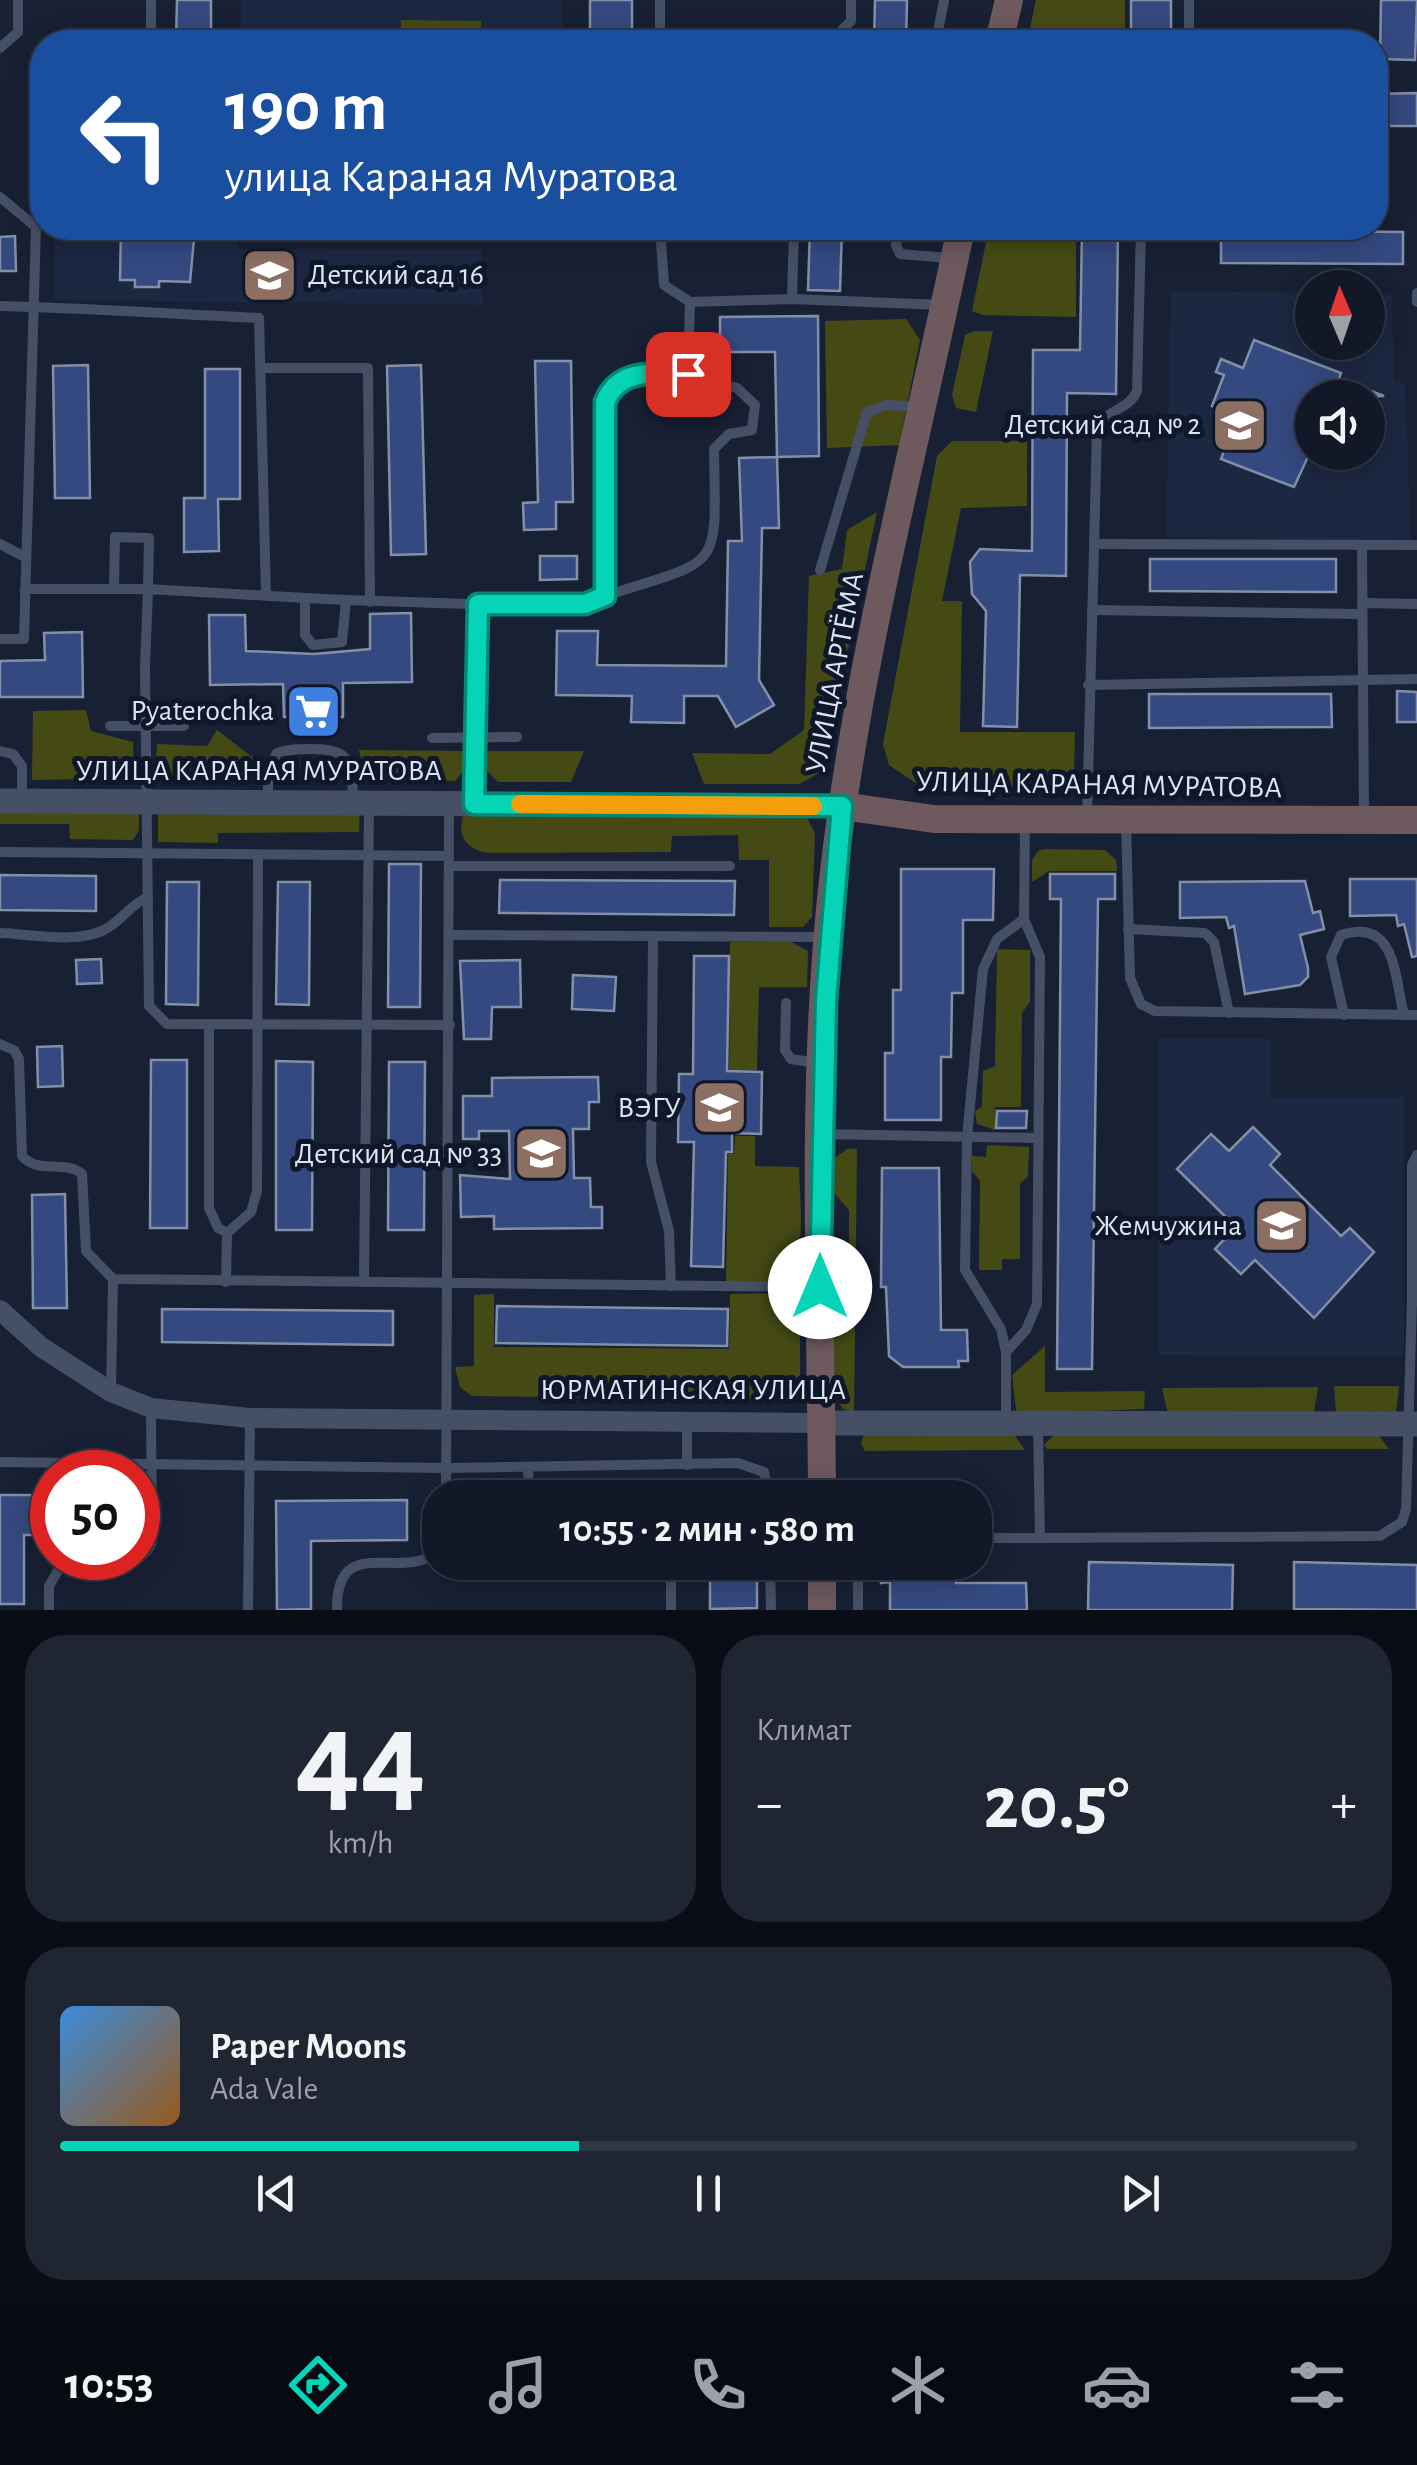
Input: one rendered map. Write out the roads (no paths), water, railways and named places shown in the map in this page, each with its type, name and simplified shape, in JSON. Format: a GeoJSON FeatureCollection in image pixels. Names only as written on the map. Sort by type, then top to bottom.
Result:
{"type":"FeatureCollection","features":[{"type":"Feature","properties":{"kind":"main road"},"geometry":{"type":"LineString","coordinates":[[1002,30],[1008,0]]}},
{"type":"Feature","properties":{"kind":"main road","name":"УЛИЦА АРТЁМА"},"geometry":{"type":"LineString","coordinates":[[822,1480],[823,1063],[828,936],[842,806],[959,240]]}},
{"type":"Feature","properties":{"kind":"main road","name":"УЛИЦА КАРАНАЯ МУРАТОВА"},"geometry":{"type":"LineString","coordinates":[[842,806],[934,819],[1417,820]]}},
{"type":"Feature","properties":{"kind":"main road"},"geometry":{"type":"LineString","coordinates":[[822,1580],[822,1610]]}},
{"type":"Feature","properties":{"kind":"street","name":"УЛИЦА КАРАНАЯ МУРАТОВА"},"geometry":{"type":"LineString","coordinates":[[11,802],[842,806]]}},
{"type":"Feature","properties":{"kind":"street","name":"ЮРМАТИНСКАЯ УЛИЦА"},"geometry":{"type":"LineString","coordinates":[[0,1310],[41,1347],[112,1392],[151,1408],[250,1418],[1413,1424]]}},
{"type":"Feature","properties":{"kind":"lane"},"geometry":{"type":"LineString","coordinates":[[0,48],[18,32],[18,0]]}},
{"type":"Feature","properties":{"kind":"lane"},"geometry":{"type":"LineString","coordinates":[[151,0],[151,30]]}},
{"type":"Feature","properties":{"kind":"lane"},"geometry":{"type":"LineString","coordinates":[[660,0],[660,30]]}},
{"type":"Feature","properties":{"kind":"lane"},"geometry":{"type":"LineString","coordinates":[[842,30],[851,21],[851,0]]}},
{"type":"Feature","properties":{"kind":"lane"},"geometry":{"type":"LineString","coordinates":[[938,30],[944,0]]}},
{"type":"Feature","properties":{"kind":"lane"},"geometry":{"type":"LineString","coordinates":[[1189,0],[1190,30]]}},
{"type":"Feature","properties":{"kind":"lane"},"geometry":{"type":"LineString","coordinates":[[0,198],[30,222]]}},
{"type":"Feature","properties":{"kind":"lane"},"geometry":{"type":"LineString","coordinates":[[0,639],[24,639],[36,240]]}},
{"type":"Feature","properties":{"kind":"lane"},"geometry":{"type":"LineString","coordinates":[[661,240],[664,286],[690,302],[792,299],[944,305]]}},
{"type":"Feature","properties":{"kind":"lane"},"geometry":{"type":"LineString","coordinates":[[792,299],[794,240]]}},
{"type":"Feature","properties":{"kind":"lane"},"geometry":{"type":"LineString","coordinates":[[897,240],[900,254],[955,258]]}},
{"type":"Feature","properties":{"kind":"lane"},"geometry":{"type":"LineString","coordinates":[[1086,820],[1096,429],[1102,418],[1128,404],[1138,391],[1141,240]]}},
{"type":"Feature","properties":{"kind":"lane"},"geometry":{"type":"LineString","coordinates":[[1417,293],[1417,302]]}},
{"type":"Feature","properties":{"kind":"lane"},"geometry":{"type":"LineString","coordinates":[[688,374],[690,302]]}},
{"type":"Feature","properties":{"kind":"lane"},"geometry":{"type":"LineString","coordinates":[[0,306],[259,318],[266,596]]}},
{"type":"Feature","properties":{"kind":"lane"},"geometry":{"type":"LineString","coordinates":[[262,368],[368,368],[370,602]]}},
{"type":"Feature","properties":{"kind":"lane"},"geometry":{"type":"LineString","coordinates":[[25,589],[148,589],[370,602],[585,604],[700,565],[710,552],[715,537],[714,449],[730,434],[752,430],[755,405],[737,388],[688,374],[623,378],[612,386],[605,402],[605,596]]}},
{"type":"Feature","properties":{"kind":"lane"},"geometry":{"type":"LineString","coordinates":[[820,570],[867,412],[887,404],[923,408]]}},
{"type":"Feature","properties":{"kind":"lane"},"geometry":{"type":"LineString","coordinates":[[114,588],[115,538],[149,538],[149,1006],[167,1024],[450,1025]]}},
{"type":"Feature","properties":{"kind":"lane"},"geometry":{"type":"LineString","coordinates":[[0,544],[26,557]]}},
{"type":"Feature","properties":{"kind":"lane"},"geometry":{"type":"LineString","coordinates":[[1096,544],[1417,544]]}},
{"type":"Feature","properties":{"kind":"lane"},"geometry":{"type":"LineString","coordinates":[[1362,545],[1364,820]]}},
{"type":"Feature","properties":{"kind":"lane"},"geometry":{"type":"LineString","coordinates":[[305,598],[305,635],[313,645],[342,642],[346,600]]}},
{"type":"Feature","properties":{"kind":"lane"},"geometry":{"type":"LineString","coordinates":[[446,1480],[450,861],[476,738],[478,604]]}},
{"type":"Feature","properties":{"kind":"lane"},"geometry":{"type":"LineString","coordinates":[[1092,610],[1362,609],[1417,604]]}},
{"type":"Feature","properties":{"kind":"lane"},"geometry":{"type":"LineString","coordinates":[[1088,684],[1417,679]]}},
{"type":"Feature","properties":{"kind":"lane"},"geometry":{"type":"LineString","coordinates":[[110,726],[184,726]]}},
{"type":"Feature","properties":{"kind":"lane"},"geometry":{"type":"LineString","coordinates":[[432,738],[517,736]]}},
{"type":"Feature","properties":{"kind":"lane"},"geometry":{"type":"LineString","coordinates":[[268,804],[268,770],[277,753],[332,749],[341,753],[352,770],[361,804],[370,856],[364,1282]]}},
{"type":"Feature","properties":{"kind":"lane"},"geometry":{"type":"LineString","coordinates":[[0,752],[13,754],[22,766],[11,802]]}},
{"type":"Feature","properties":{"kind":"lane"},"geometry":{"type":"LineString","coordinates":[[1006,1352],[1026,1330],[1036,1304],[1040,957],[1024,920],[1025,820]]}},
{"type":"Feature","properties":{"kind":"lane"},"geometry":{"type":"LineString","coordinates":[[1126,820],[1130,978],[1140,1004],[1155,1011],[1417,1015]]}},
{"type":"Feature","properties":{"kind":"lane"},"geometry":{"type":"LineString","coordinates":[[0,852],[370,856],[730,866]]}},
{"type":"Feature","properties":{"kind":"lane"},"geometry":{"type":"LineString","coordinates":[[226,1282],[227,1232],[250,1212],[257,1190],[258,855]]}},
{"type":"Feature","properties":{"kind":"lane"},"geometry":{"type":"LineString","coordinates":[[0,933],[92,934],[108,929],[134,903],[148,898]]}},
{"type":"Feature","properties":{"kind":"lane"},"geometry":{"type":"LineString","coordinates":[[1006,1424],[1006,1352],[995,1317],[965,1270],[968,1090],[988,952],[1024,920]]}},
{"type":"Feature","properties":{"kind":"lane"},"geometry":{"type":"LineString","coordinates":[[1344,1015],[1331,956],[1341,935],[1362,928],[1377,933],[1387,946],[1404,1016]]}},
{"type":"Feature","properties":{"kind":"lane"},"geometry":{"type":"LineString","coordinates":[[1128,929],[1205,932],[1214,942],[1229,1013]]}},
{"type":"Feature","properties":{"kind":"lane"},"geometry":{"type":"LineString","coordinates":[[450,935],[828,936]]}},
{"type":"Feature","properties":{"kind":"lane"},"geometry":{"type":"LineString","coordinates":[[653,937],[651,1162],[669,1230],[670,1286]]}},
{"type":"Feature","properties":{"kind":"lane"},"geometry":{"type":"LineString","coordinates":[[786,1003],[785,1050],[800,1063],[823,1063]]}},
{"type":"Feature","properties":{"kind":"lane"},"geometry":{"type":"LineString","coordinates":[[209,1024],[209,1208],[218,1228],[227,1232]]}},
{"type":"Feature","properties":{"kind":"lane"},"geometry":{"type":"LineString","coordinates":[[0,1044],[14,1050],[19,1059],[22,1156],[38,1167],[70,1166],[82,1174],[86,1251],[113,1279],[112,1392]]}},
{"type":"Feature","properties":{"kind":"lane"},"geometry":{"type":"LineString","coordinates":[[822,1134],[1036,1138]]}},
{"type":"Feature","properties":{"kind":"lane"},"geometry":{"type":"LineString","coordinates":[[992,1538],[1380,1536],[1402,1522],[1413,1424],[1412,1166],[1417,1155]]}},
{"type":"Feature","properties":{"kind":"lane"},"geometry":{"type":"LineString","coordinates":[[113,1279],[820,1287]]}},
{"type":"Feature","properties":{"kind":"lane"},"geometry":{"type":"LineString","coordinates":[[151,1408],[151,1450]]}},
{"type":"Feature","properties":{"kind":"lane"},"geometry":{"type":"LineString","coordinates":[[248,1610],[250,1418]]}},
{"type":"Feature","properties":{"kind":"lane"},"geometry":{"type":"LineString","coordinates":[[687,1421],[687,1464]]}},
{"type":"Feature","properties":{"kind":"lane"},"geometry":{"type":"LineString","coordinates":[[1038,1424],[1040,1538]]}},
{"type":"Feature","properties":{"kind":"lane"},"geometry":{"type":"LineString","coordinates":[[0,1462],[30,1462]]}},
{"type":"Feature","properties":{"kind":"lane"},"geometry":{"type":"LineString","coordinates":[[160,1462],[446,1468],[753,1464],[764,1472],[766,1480]]}},
{"type":"Feature","properties":{"kind":"lane"},"geometry":{"type":"LineString","coordinates":[[528,1467],[528,1480]]}},
{"type":"Feature","properties":{"kind":"lane"},"geometry":{"type":"LineString","coordinates":[[337,1610],[337,1588],[348,1569],[360,1564],[422,1561]]}},
{"type":"Feature","properties":{"kind":"lane"},"geometry":{"type":"LineString","coordinates":[[49,1610],[52,1580]]}},
{"type":"Feature","properties":{"kind":"lane"},"geometry":{"type":"LineString","coordinates":[[669,1580],[672,1610]]}},
{"type":"Feature","properties":{"kind":"lane"},"geometry":{"type":"LineString","coordinates":[[770,1580],[771,1610]]}},
{"type":"Feature","properties":{"kind":"lane"},"geometry":{"type":"LineString","coordinates":[[858,1580],[858,1610]]}},
{"type":"Feature","properties":{"kind":"place","name":"Детский сад 16"},"geometry":{"type":"Point","coordinates":[269,275]}},
{"type":"Feature","properties":{"kind":"place","name":"Детский сад № 2"},"geometry":{"type":"Point","coordinates":[1240,425]}},
{"type":"Feature","properties":{"kind":"place","name":"Pyaterochka"},"geometry":{"type":"Point","coordinates":[313,711]}},
{"type":"Feature","properties":{"kind":"place","name":"ВЭГУ"},"geometry":{"type":"Point","coordinates":[720,1108]}},
{"type":"Feature","properties":{"kind":"place","name":"Детский сад № 33"},"geometry":{"type":"Point","coordinates":[541,1154]}},
{"type":"Feature","properties":{"kind":"place","name":"Жемчужина"},"geometry":{"type":"Point","coordinates":[1281,1226]}}]}
